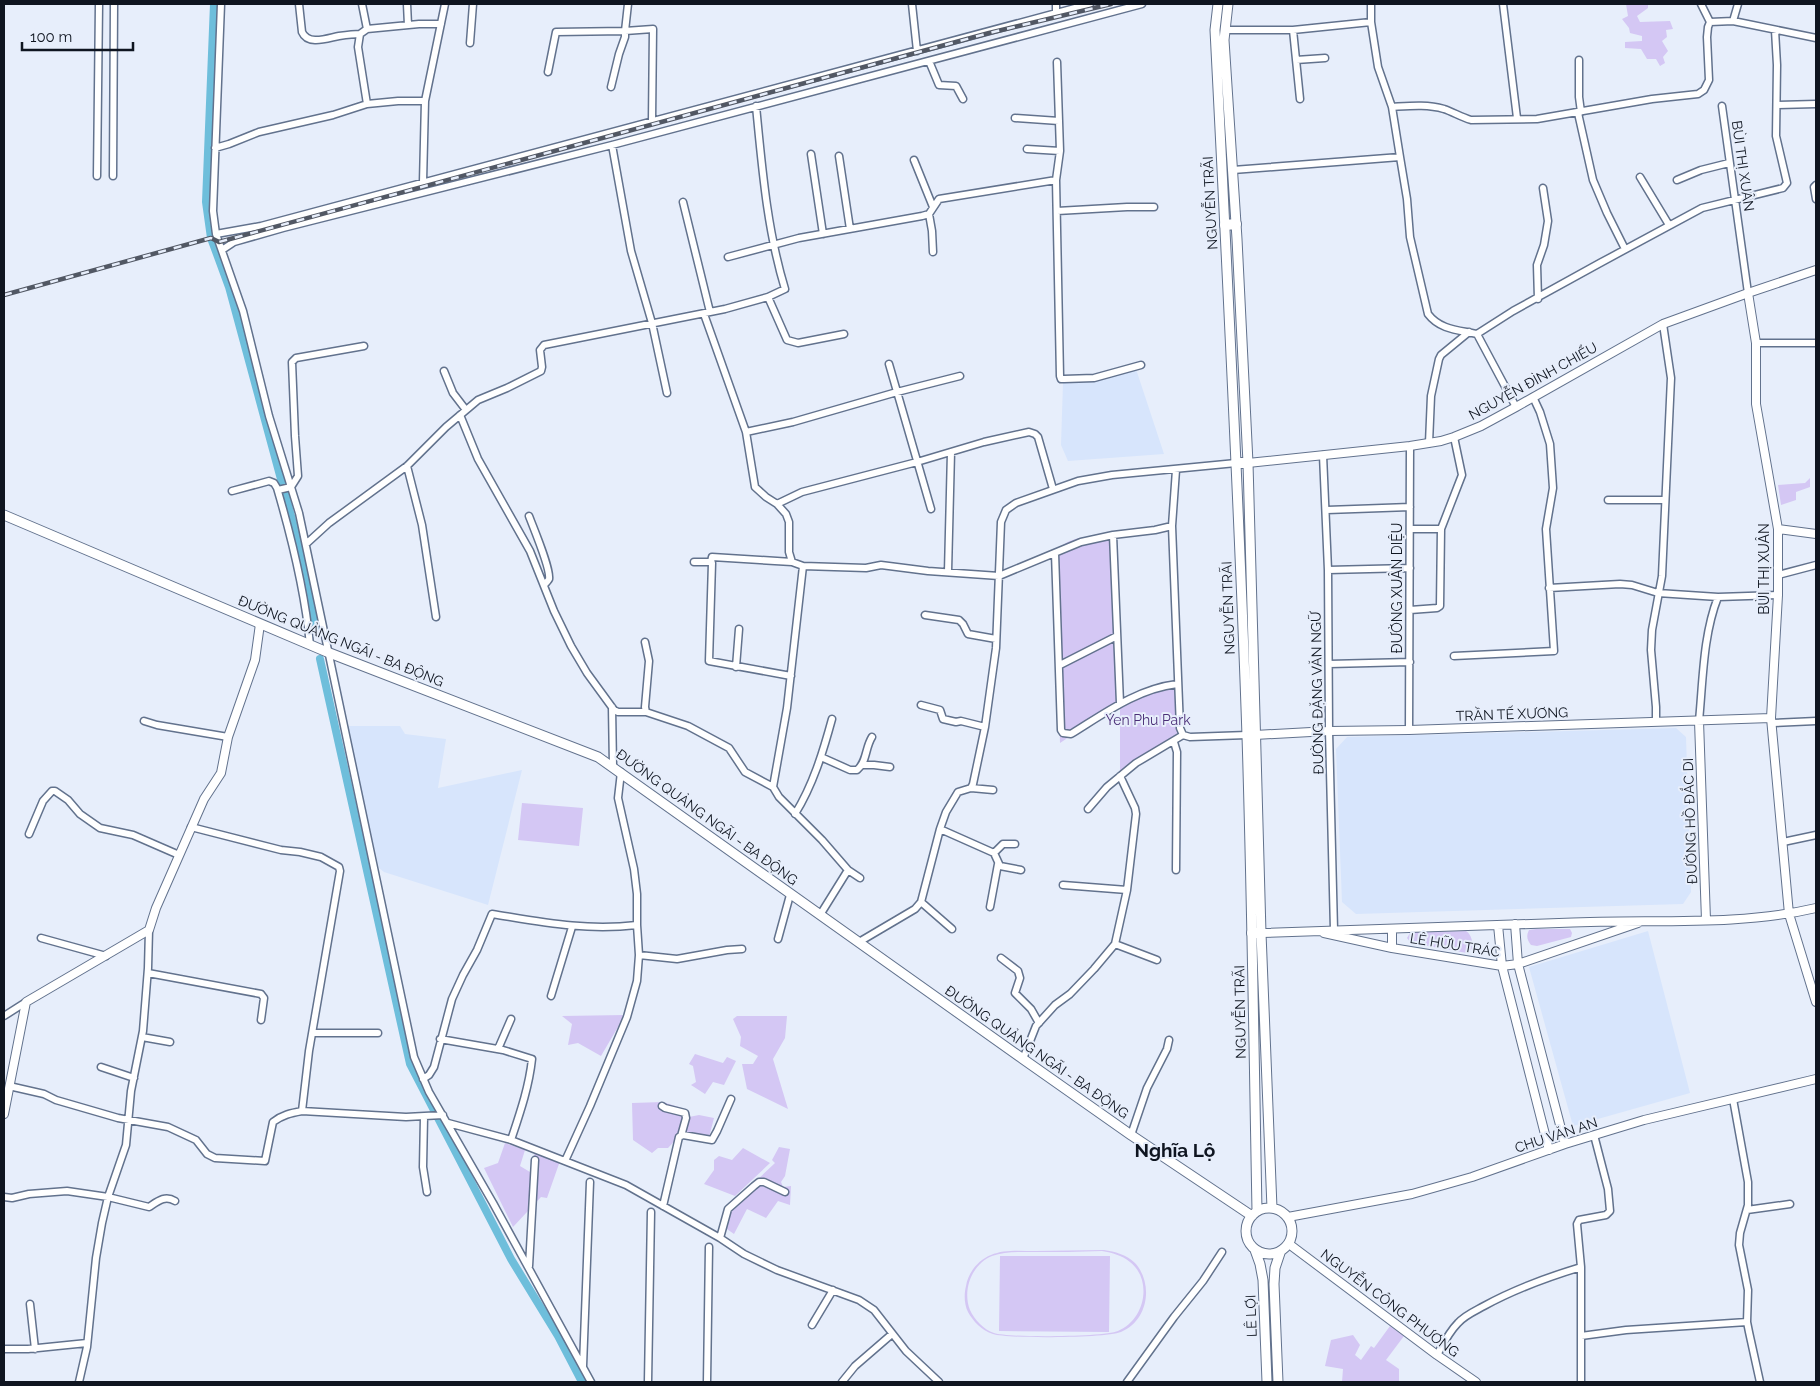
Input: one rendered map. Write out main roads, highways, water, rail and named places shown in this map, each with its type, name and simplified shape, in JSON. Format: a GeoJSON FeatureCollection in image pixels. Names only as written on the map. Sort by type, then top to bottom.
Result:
{"type":"FeatureCollection","features":[{"type":"Feature","properties":{"kind":"main road","name":"NGUYỄN TRÃI"},"geometry":{"type":"LineString","coordinates":[[1218,4],[1216,30],[1251,735]]}},
{"type":"Feature","properties":{"kind":"main road","name":"NGUYỄN TRÃI"},"geometry":{"type":"LineString","coordinates":[[1228,4],[1224,30],[1248,463],[1251,735],[1256,933],[1254,1214]]}},
{"type":"Feature","properties":{"kind":"main road"},"geometry":{"type":"LineString","coordinates":[[1225,225],[1236,224]]}},
{"type":"Feature","properties":{"kind":"main road"},"geometry":{"type":"LineString","coordinates":[[1236,463],[1248,463]]}},
{"type":"Feature","properties":{"kind":"main road","name":"ĐƯỜNG QUẢNG NGÃI - BA ĐỘNG"},"geometry":{"type":"LineString","coordinates":[[4,515],[327,652],[598,757],[1131,1136],[1254,1214]]}},
{"type":"Feature","properties":{"kind":"main road","name":"NGUYỄN TRÃI"},"geometry":{"type":"LineString","coordinates":[[1256,933],[1272,1208]]}},
{"type":"Feature","properties":{"kind":"main road"},"geometry":{"type":"LineString","coordinates":[[1272,1208],[1281,1211],[1288,1217],[1293,1230],[1290,1244],[1280,1252],[1267,1255],[1255,1250],[1248,1240],[1246,1232],[1247,1224],[1254,1214],[1272,1208]]}},
{"type":"Feature","properties":{"kind":"main road","name":"LÊ LỢI"},"geometry":{"type":"LineString","coordinates":[[1255,1250],[1264,1280],[1267,1382]]}},
{"type":"Feature","properties":{"kind":"main road","name":"LÊ LỢI"},"geometry":{"type":"LineString","coordinates":[[1278,1382],[1274,1284],[1275,1268],[1280,1252]]}},
{"type":"Feature","properties":{"kind":"waterway"},"geometry":{"type":"LineString","coordinates":[[214,4],[206,202],[211,238],[229,287],[308,579],[315,627]]}},
{"type":"Feature","properties":{"kind":"waterway"},"geometry":{"type":"LineString","coordinates":[[320,659],[410,1064],[511,1259],[558,1336],[582,1382]]}},
{"type":"Feature","properties":{"kind":"railway"},"geometry":{"type":"LineString","coordinates":[[4,295],[211,238],[219,242],[989,33],[1111,4]]}},
{"type":"Feature","properties":{"kind":"district","name":"Nghĩa Lộ"},"geometry":{"type":"Point","coordinates":[1175,1150]}},
{"type":"Feature","properties":{"kind":"park label","name":"Yen Phu Park"},"geometry":{"type":"Point","coordinates":[1148,720]}}]}
